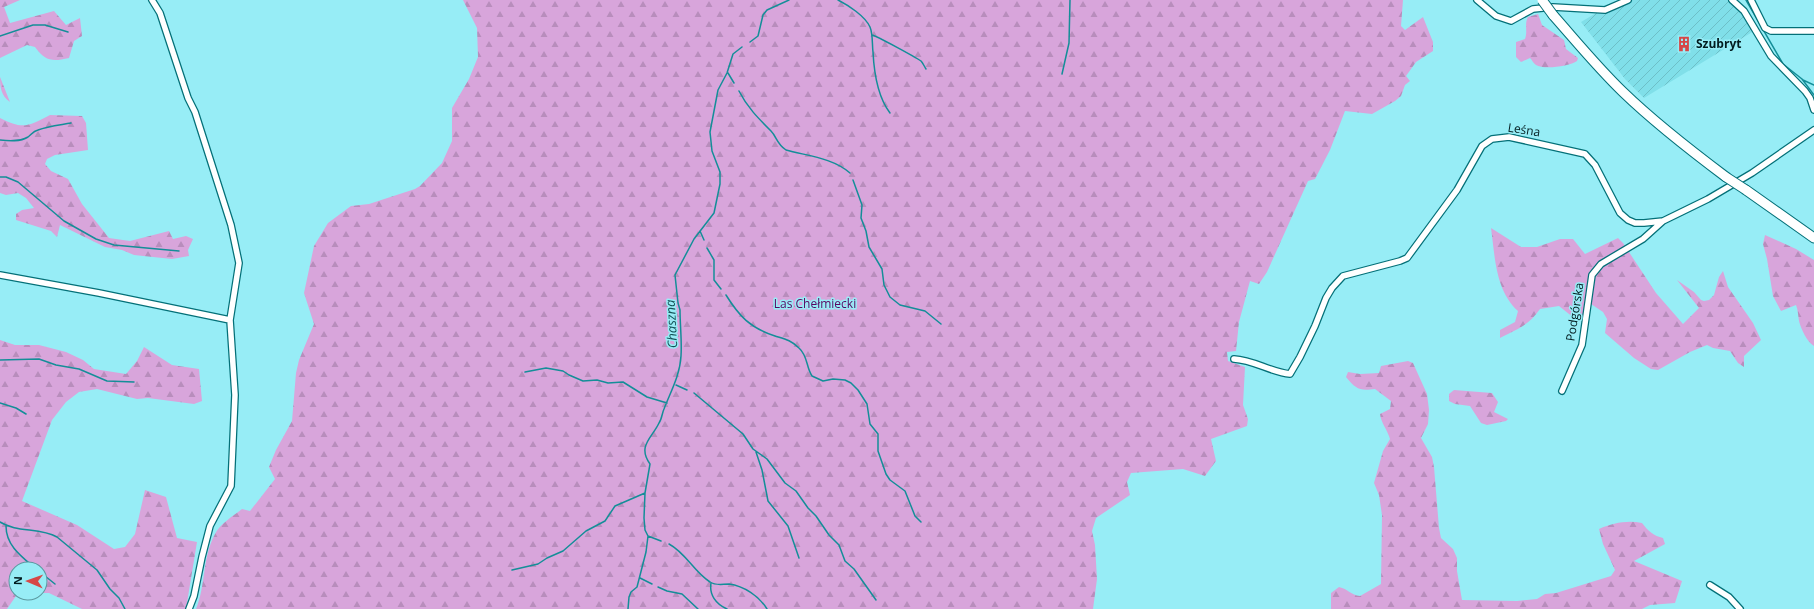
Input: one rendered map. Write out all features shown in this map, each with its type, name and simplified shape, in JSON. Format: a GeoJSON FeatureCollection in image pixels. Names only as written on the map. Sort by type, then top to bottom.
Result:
{"type":"FeatureCollection","features":[{"type":"Feature","properties":{"kind":"main road"},"geometry":{"type":"LineString","coordinates":[[1542,0],[1553,15],[1602,71],[1641,110],[1677,140],[1726,177],[1814,238]]}},
{"type":"Feature","properties":{"kind":"street"},"geometry":{"type":"LineString","coordinates":[[152,0],[160,13],[188,98],[195,112],[231,225],[239,263],[230,320],[235,395],[230,486],[210,526],[194,596],[189,609]]}},
{"type":"Feature","properties":{"kind":"street"},"geometry":{"type":"LineString","coordinates":[[1477,0],[1496,16],[1510,21],[1533,9],[1553,7],[1606,10],[1628,0]]}},
{"type":"Feature","properties":{"kind":"street"},"geometry":{"type":"LineString","coordinates":[[1732,0],[1744,11],[1771,56],[1805,91],[1810,98],[1814,110]]}},
{"type":"Feature","properties":{"kind":"street"},"geometry":{"type":"LineString","coordinates":[[1751,0],[1765,28],[1771,31],[1814,31]]}},
{"type":"Feature","properties":{"kind":"street","name":"Leśna"},"geometry":{"type":"LineString","coordinates":[[1234,359],[1244,360],[1274,371],[1290,374],[1300,357],[1332,288],[1343,276],[1408,258],[1457,190],[1482,146],[1492,139],[1509,137],[1580,152],[1590,158],[1595,165],[1620,213],[1628,220],[1635,222],[1663,221],[1708,199],[1752,173],[1814,130]]}},
{"type":"Feature","properties":{"kind":"street","name":"Podgórska"},"geometry":{"type":"LineString","coordinates":[[1562,391],[1582,345],[1592,276],[1600,264],[1643,239],[1663,221]]}},
{"type":"Feature","properties":{"kind":"street"},"geometry":{"type":"LineString","coordinates":[[0,275],[99,293],[230,320]]}},
{"type":"Feature","properties":{"kind":"street"},"geometry":{"type":"LineString","coordinates":[[1710,585],[1729,597],[1740,609]]}},
{"type":"Feature","properties":{"kind":"shaded area"},"geometry":{"type":"Polygon","coordinates":[[[1631,0],[1727,0],[1734,4],[1754,31],[1644,98],[1625,79],[1581,22],[1596,13],[1606,13],[1631,0]]]}},
{"type":"Feature","properties":{"kind":"green space"},"geometry":{"type":"Polygon","coordinates":[[[0,0],[20,0],[4,7],[10,23],[54,11],[66,25],[80,18],[82,36],[74,41],[69,58],[58,60],[49,59],[42,55],[35,47],[27,45],[0,58],[0,0]]]}},
{"type":"Feature","properties":{"kind":"green space","name":"Las Chełmiecki"},"geometry":{"type":"Polygon","coordinates":[[[463,0],[1403,0],[1401,26],[1405,30],[1423,17],[1433,42],[1433,51],[1416,62],[1406,76],[1410,81],[1405,85],[1401,96],[1395,101],[1372,114],[1345,111],[1330,150],[1315,179],[1308,181],[1267,272],[1259,284],[1250,281],[1239,322],[1236,351],[1227,352],[1228,361],[1245,367],[1243,405],[1248,419],[1247,426],[1211,439],[1216,461],[1205,476],[1183,469],[1131,473],[1127,482],[1130,495],[1096,518],[1092,531],[1095,545],[1097,579],[1093,609],[196,609],[208,552],[217,530],[242,509],[250,511],[275,479],[269,467],[276,450],[292,421],[296,373],[299,360],[314,324],[304,293],[314,246],[328,223],[351,206],[369,204],[420,186],[442,163],[452,141],[452,108],[469,79],[478,57],[477,28],[463,0]]]}},
{"type":"Feature","properties":{"kind":"green space"},"geometry":{"type":"Polygon","coordinates":[[[1538,14],[1542,25],[1564,40],[1566,49],[1578,58],[1577,61],[1563,66],[1545,67],[1534,64],[1530,58],[1521,62],[1516,57],[1516,42],[1525,39],[1526,22],[1528,17],[1538,14]]]}},
{"type":"Feature","properties":{"kind":"green space"},"geometry":{"type":"Polygon","coordinates":[[[0,77],[10,102],[7,100],[2,91],[0,77]]]}},
{"type":"Feature","properties":{"kind":"green space"},"geometry":{"type":"Polygon","coordinates":[[[50,115],[82,116],[86,123],[88,150],[55,155],[47,159],[45,164],[51,171],[68,179],[82,204],[109,238],[130,241],[169,231],[173,239],[186,236],[193,239],[188,250],[189,256],[172,259],[134,255],[122,250],[105,247],[60,225],[57,237],[51,231],[16,220],[16,214],[22,210],[34,208],[26,198],[18,193],[6,195],[0,193],[0,118],[15,124],[26,125],[37,122],[50,115]]]}},
{"type":"Feature","properties":{"kind":"green space"},"geometry":{"type":"Polygon","coordinates":[[[1491,228],[1521,247],[1537,247],[1560,239],[1573,239],[1585,254],[1618,238],[1623,243],[1656,293],[1683,324],[1699,308],[1677,280],[1704,301],[1709,300],[1714,295],[1719,277],[1723,271],[1728,287],[1753,323],[1761,340],[1744,356],[1744,367],[1738,363],[1730,351],[1713,348],[1707,345],[1690,352],[1658,370],[1651,369],[1634,358],[1605,333],[1607,319],[1603,312],[1591,304],[1579,322],[1559,306],[1540,309],[1527,323],[1500,338],[1500,330],[1515,322],[1518,311],[1510,303],[1500,283],[1495,261],[1491,228]]]}},
{"type":"Feature","properties":{"kind":"green space"},"geometry":{"type":"Polygon","coordinates":[[[1765,235],[1796,249],[1814,260],[1814,346],[1809,342],[1803,331],[1799,321],[1796,305],[1781,311],[1773,296],[1763,244],[1765,235]]]}},
{"type":"Feature","properties":{"kind":"green space"},"geometry":{"type":"Polygon","coordinates":[[[0,340],[15,345],[39,345],[66,352],[83,360],[94,369],[126,374],[137,361],[144,347],[172,365],[199,369],[202,401],[194,404],[148,398],[137,399],[97,389],[79,392],[66,402],[52,420],[22,501],[77,525],[114,549],[125,547],[135,534],[145,490],[166,497],[177,538],[197,542],[186,609],[82,609],[48,593],[48,561],[8,561],[8,601],[12,601],[7,609],[0,609],[0,340]]]}},
{"type":"Feature","properties":{"kind":"green space"},"geometry":{"type":"Polygon","coordinates":[[[1408,361],[1413,363],[1427,394],[1429,410],[1428,424],[1421,438],[1432,457],[1441,538],[1453,549],[1457,558],[1457,571],[1462,600],[1517,601],[1537,599],[1545,594],[1556,593],[1611,576],[1615,570],[1603,544],[1599,529],[1610,525],[1631,522],[1642,523],[1651,533],[1663,538],[1665,544],[1634,561],[1682,581],[1675,603],[1650,605],[1642,609],[1331,609],[1331,593],[1339,587],[1360,596],[1381,584],[1382,515],[1379,495],[1374,483],[1383,451],[1390,439],[1380,414],[1390,409],[1391,401],[1375,389],[1365,390],[1355,387],[1346,377],[1348,372],[1360,374],[1379,373],[1381,366],[1408,361]]]}},
{"type":"Feature","properties":{"kind":"green space"},"geometry":{"type":"Polygon","coordinates":[[[1454,390],[1492,393],[1498,402],[1494,412],[1508,419],[1506,421],[1487,425],[1481,423],[1470,406],[1455,404],[1449,401],[1449,394],[1454,390]]]}},
{"type":"Feature","properties":{"kind":"waterway","name":"Chaszna"},"geometry":{"type":"LineString","coordinates":[[750,42],[758,36],[763,15],[767,10],[789,0]]}},
{"type":"Feature","properties":{"kind":"waterway"},"geometry":{"type":"LineString","coordinates":[[838,0],[860,15],[870,27],[877,84],[882,99],[890,113]]}},
{"type":"Feature","properties":{"kind":"waterway"},"geometry":{"type":"LineString","coordinates":[[1062,74],[1069,43],[1070,0]]}},
{"type":"Feature","properties":{"kind":"waterway"},"geometry":{"type":"LineString","coordinates":[[1746,0],[1783,64],[1802,79],[1814,95]]}},
{"type":"Feature","properties":{"kind":"waterway"},"geometry":{"type":"LineString","coordinates":[[0,36],[33,25],[45,25],[68,32]]}},
{"type":"Feature","properties":{"kind":"waterway"},"geometry":{"type":"LineString","coordinates":[[872,35],[921,61],[926,69]]}},
{"type":"Feature","properties":{"kind":"waterway","name":"Chaszna"},"geometry":{"type":"LineString","coordinates":[[628,609],[631,592],[637,587],[646,552],[648,536],[645,530],[644,518],[645,493],[650,464],[646,458],[645,447],[661,420],[677,376],[681,356],[680,310],[675,275],[694,239],[714,213],[720,184],[720,172],[712,151],[710,132],[718,90],[727,73],[733,54],[742,47]]}},
{"type":"Feature","properties":{"kind":"waterway"},"geometry":{"type":"LineString","coordinates":[[728,73],[734,83]]}},
{"type":"Feature","properties":{"kind":"waterway"},"geometry":{"type":"LineString","coordinates":[[1803,80],[1814,85]]}},
{"type":"Feature","properties":{"kind":"waterway"},"geometry":{"type":"LineString","coordinates":[[739,91],[749,107],[773,133],[780,145],[786,150],[828,161],[850,173]]}},
{"type":"Feature","properties":{"kind":"waterway"},"geometry":{"type":"LineString","coordinates":[[0,140],[22,140],[33,132],[71,123]]}},
{"type":"Feature","properties":{"kind":"waterway"},"geometry":{"type":"LineString","coordinates":[[0,177],[6,177],[18,182],[64,221],[96,239],[114,245],[179,251]]}},
{"type":"Feature","properties":{"kind":"waterway"},"geometry":{"type":"LineString","coordinates":[[853,180],[862,205],[861,218],[866,231],[869,247],[882,269],[884,285],[890,297],[900,305],[925,311],[941,324]]}},
{"type":"Feature","properties":{"kind":"waterway"},"geometry":{"type":"LineString","coordinates":[[700,231],[704,240]]}},
{"type":"Feature","properties":{"kind":"waterway"},"geometry":{"type":"LineString","coordinates":[[707,248],[714,260],[714,280],[721,289]]}},
{"type":"Feature","properties":{"kind":"waterway"},"geometry":{"type":"LineString","coordinates":[[726,295],[741,315],[752,325],[766,333],[791,341],[796,345],[804,354],[812,376],[823,381],[833,379],[845,380],[851,383],[858,390],[867,404],[870,424],[878,434],[878,451],[886,474],[890,480],[905,491],[915,516],[921,522]]}},
{"type":"Feature","properties":{"kind":"waterway"},"geometry":{"type":"LineString","coordinates":[[0,360],[39,359],[56,365],[79,369],[107,381],[134,382]]}},
{"type":"Feature","properties":{"kind":"waterway"},"geometry":{"type":"LineString","coordinates":[[525,372],[546,368],[563,371],[583,381],[597,380],[608,383],[623,382],[647,397],[667,403]]}},
{"type":"Feature","properties":{"kind":"waterway"},"geometry":{"type":"LineString","coordinates":[[676,385],[687,390]]}},
{"type":"Feature","properties":{"kind":"waterway"},"geometry":{"type":"LineString","coordinates":[[694,393],[743,434],[753,449],[767,459],[785,483],[796,491],[829,535],[839,545],[845,561],[854,569],[876,600]]}},
{"type":"Feature","properties":{"kind":"waterway"},"geometry":{"type":"LineString","coordinates":[[0,403],[16,408],[26,414]]}},
{"type":"Feature","properties":{"kind":"waterway"},"geometry":{"type":"LineString","coordinates":[[756,452],[762,470],[768,501],[788,526],[799,558]]}},
{"type":"Feature","properties":{"kind":"waterway"},"geometry":{"type":"LineString","coordinates":[[512,570],[538,564],[563,551],[586,531],[605,521],[615,506],[645,493]]}},
{"type":"Feature","properties":{"kind":"waterway"},"geometry":{"type":"LineString","coordinates":[[0,522],[14,528],[43,532],[57,537],[97,570],[110,589],[119,598],[125,609]]}},
{"type":"Feature","properties":{"kind":"waterway"},"geometry":{"type":"LineString","coordinates":[[6,526],[12,545],[27,561]]}},
{"type":"Feature","properties":{"kind":"waterway"},"geometry":{"type":"LineString","coordinates":[[648,536],[661,541]]}},
{"type":"Feature","properties":{"kind":"waterway"},"geometry":{"type":"LineString","coordinates":[[669,544],[680,552],[699,573],[710,582],[735,585],[746,589],[760,600],[767,609]]}},
{"type":"Feature","properties":{"kind":"waterway"},"geometry":{"type":"LineString","coordinates":[[48,578],[55,584]]}},
{"type":"Feature","properties":{"kind":"waterway"},"geometry":{"type":"LineString","coordinates":[[640,578],[652,584]]}},
{"type":"Feature","properties":{"kind":"waterway"},"geometry":{"type":"LineString","coordinates":[[711,583],[711,591],[714,599],[727,609]]}},
{"type":"Feature","properties":{"kind":"waterway"},"geometry":{"type":"LineString","coordinates":[[658,587],[667,591],[682,594],[698,609]]}},
{"type":"Feature","properties":{"kind":"place","name":"Szubryt"},"geometry":{"type":"Point","coordinates":[1684,44]}}]}
